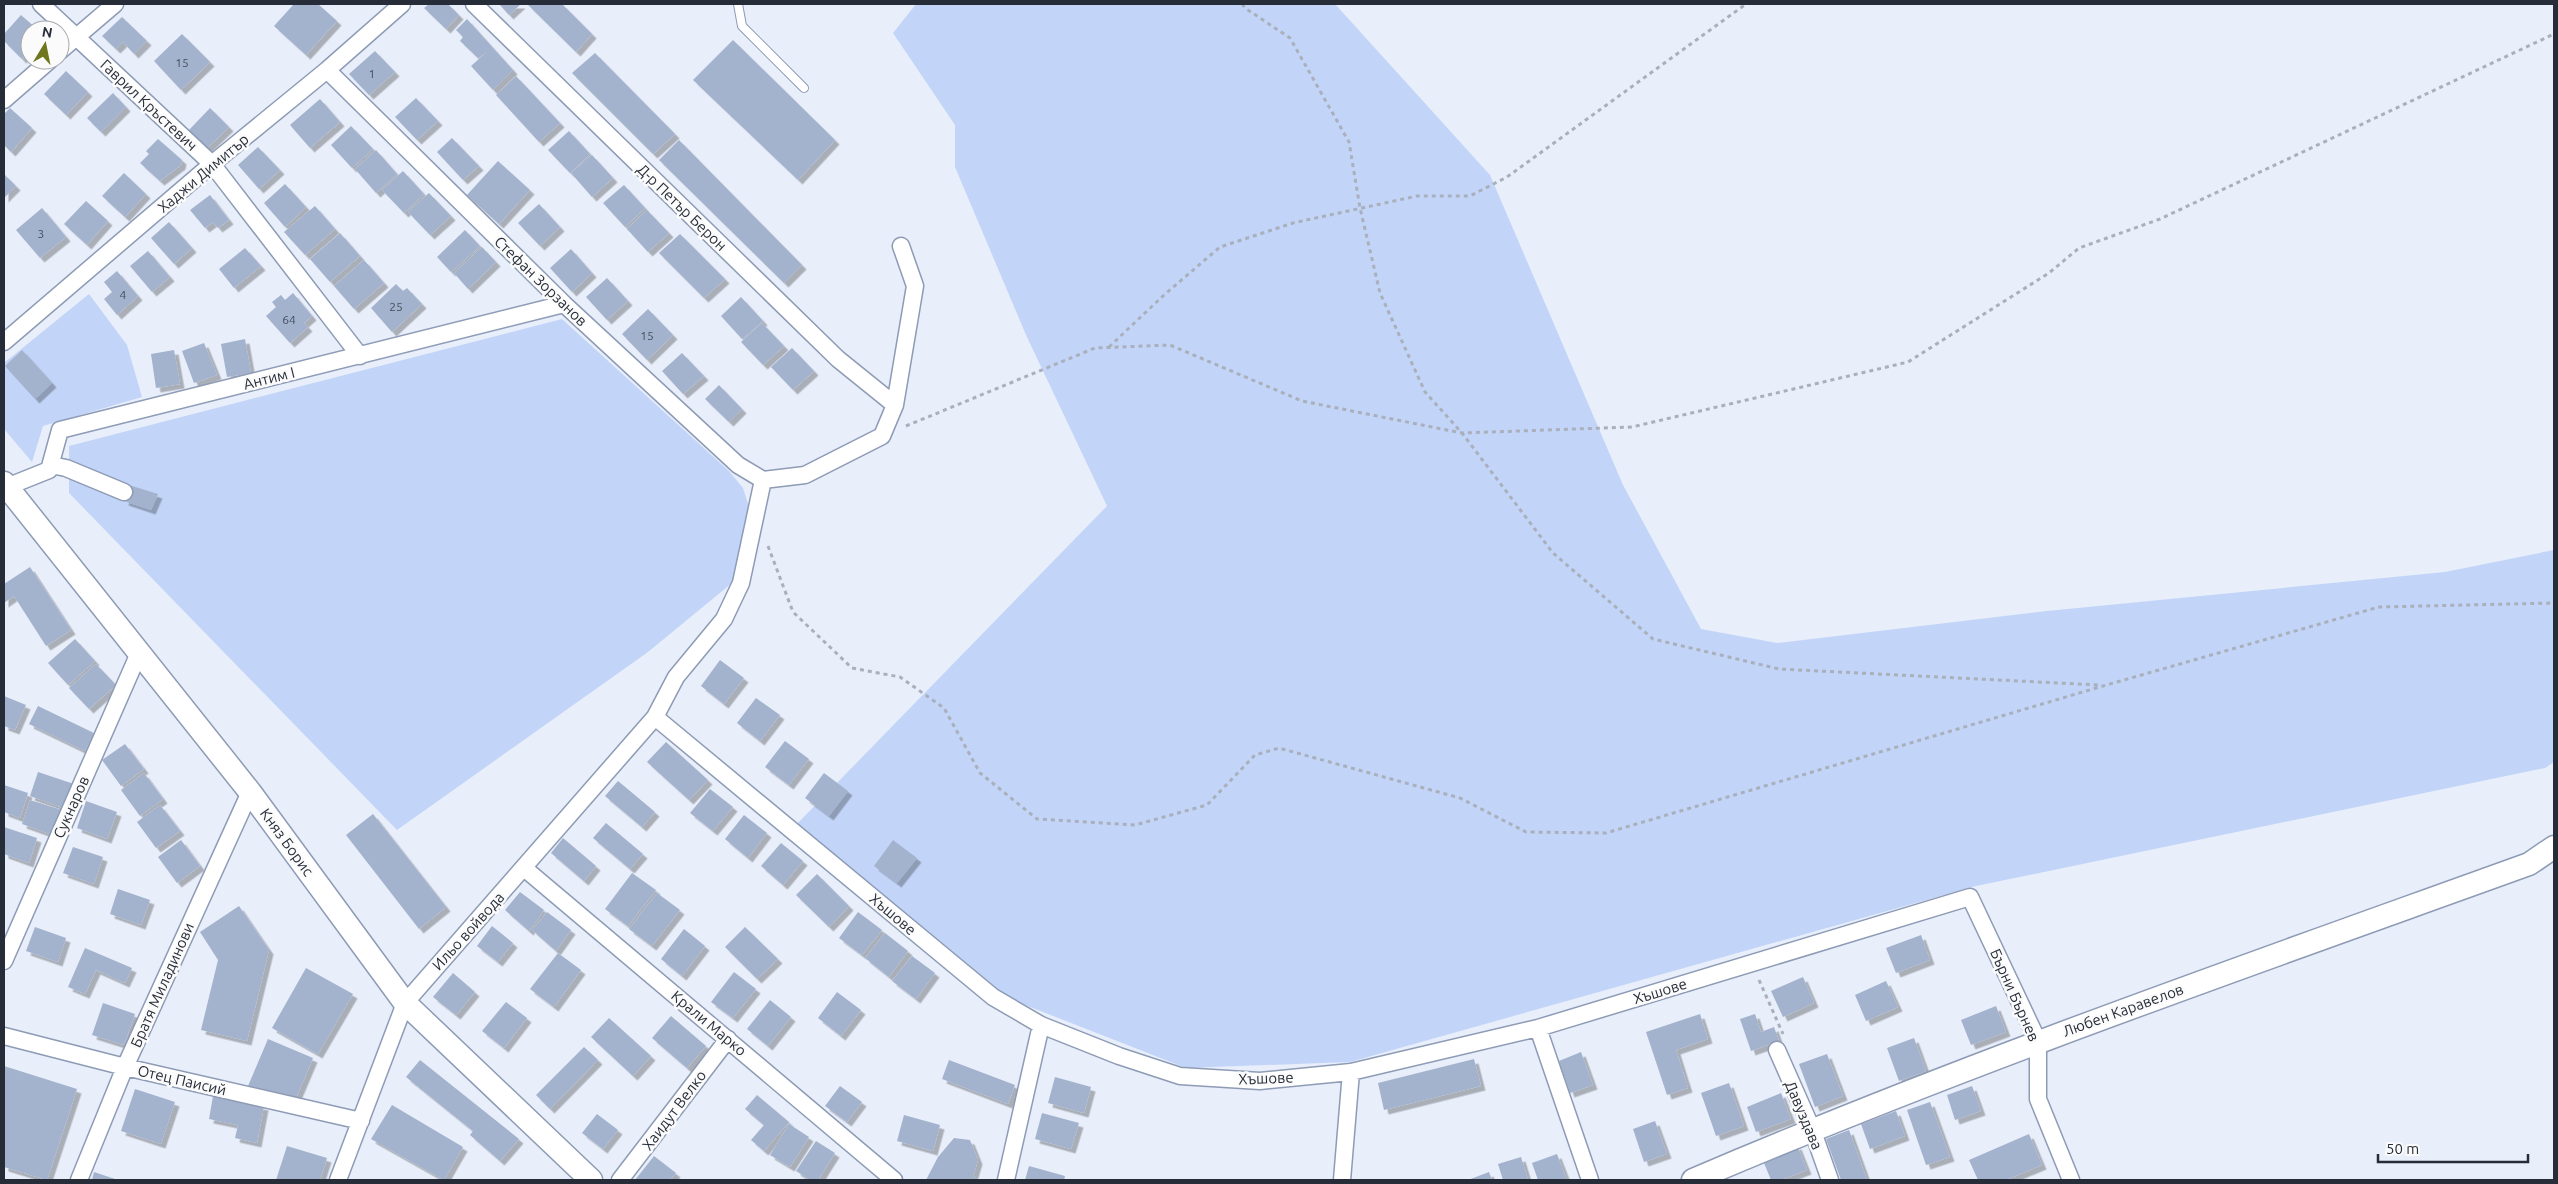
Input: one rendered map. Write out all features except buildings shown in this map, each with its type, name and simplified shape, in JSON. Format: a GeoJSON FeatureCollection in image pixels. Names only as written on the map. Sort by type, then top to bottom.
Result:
{"type":"FeatureCollection","features":[{"type":"Feature","properties":{"kind":"street","name":"Гаврил Кръстевич"},"geometry":{"type":"LineString","coordinates":[[41,4],[212,164],[360,356]]}},
{"type":"Feature","properties":{"kind":"street"},"geometry":{"type":"LineString","coordinates":[[70,42],[115,4]]}},
{"type":"Feature","properties":{"kind":"street","name":"Хаджи Димитър"},"geometry":{"type":"LineString","coordinates":[[4,342],[212,164],[327,70],[402,4]]}},
{"type":"Feature","properties":{"kind":"street","name":"Д-р Петър Берон"},"geometry":{"type":"LineString","coordinates":[[474,4],[838,359],[894,405]]}},
{"type":"Feature","properties":{"kind":"street"},"geometry":{"type":"LineString","coordinates":[[4,100],[38,70]]}},
{"type":"Feature","properties":{"kind":"street","name":"Стефан Зорзанов"},"geometry":{"type":"LineString","coordinates":[[327,70],[564,304],[738,465],[764,480]]}},
{"type":"Feature","properties":{"kind":"street"},"geometry":{"type":"LineString","coordinates":[[764,480],[805,475],[882,436],[894,405],[916,286],[901,246]]}},
{"type":"Feature","properties":{"kind":"street","name":"Антим I"},"geometry":{"type":"LineString","coordinates":[[51,465],[60,430],[564,304]]}},
{"type":"Feature","properties":{"kind":"street"},"geometry":{"type":"LineString","coordinates":[[5,486],[49,470],[51,465],[66,468],[124,492]]}},
{"type":"Feature","properties":{"kind":"street","name":"Ильо войвода"},"geometry":{"type":"LineString","coordinates":[[338,1180],[405,1003],[655,717],[676,677],[724,619],[741,583],[764,480]]}},
{"type":"Feature","properties":{"kind":"street","name":"Княз Борис"},"geometry":{"type":"LineString","coordinates":[[5,486],[250,792],[405,1003],[592,1180]]}},
{"type":"Feature","properties":{"kind":"street","name":"Сукнаров"},"geometry":{"type":"LineString","coordinates":[[4,961],[139,653]]}},
{"type":"Feature","properties":{"kind":"street","name":"Хъшове"},"geometry":{"type":"LineString","coordinates":[[655,717],[993,997],[1041,1025],[1119,1056],[1180,1076],[1260,1081],[1351,1072],[1538,1028],[1970,897]]}},
{"type":"Feature","properties":{"kind":"street","name":"Братя Миладинови"},"geometry":{"type":"LineString","coordinates":[[79,1180],[125,1067],[250,792]]}},
{"type":"Feature","properties":{"kind":"street","name":"Любен Каравелов"},"geometry":{"type":"LineString","coordinates":[[1693,1180],[1812,1130],[2038,1041],[2529,864],[2554,848]]}},
{"type":"Feature","properties":{"kind":"street","name":"Крали Марко"},"geometry":{"type":"LineString","coordinates":[[524,868],[894,1180]]}},
{"type":"Feature","properties":{"kind":"street","name":"Бърни Бърнев"},"geometry":{"type":"LineString","coordinates":[[1970,897],[2038,1041],[2038,1099],[2071,1180]]}},
{"type":"Feature","properties":{"kind":"street"},"geometry":{"type":"LineString","coordinates":[[1006,1180],[1041,1025]]}},
{"type":"Feature","properties":{"kind":"street"},"geometry":{"type":"LineString","coordinates":[[1538,1028],[1590,1180]]}},
{"type":"Feature","properties":{"kind":"street","name":"Отец Паисий"},"geometry":{"type":"LineString","coordinates":[[4,1036],[125,1067],[361,1121]]}},
{"type":"Feature","properties":{"kind":"street","name":"Хаидут Велко"},"geometry":{"type":"LineString","coordinates":[[620,1180],[728,1039]]}},
{"type":"Feature","properties":{"kind":"street","name":"Давуздава"},"geometry":{"type":"LineString","coordinates":[[1777,1050],[1812,1130],[1830,1180]]}},
{"type":"Feature","properties":{"kind":"street"},"geometry":{"type":"LineString","coordinates":[[1342,1180],[1351,1072]]}},
{"type":"Feature","properties":{"kind":"lane"},"geometry":{"type":"LineString","coordinates":[[738,4],[742,26],[804,88]]}},
{"type":"Feature","properties":{"kind":"path"},"geometry":{"type":"LineString","coordinates":[[1242,4],[1245,8],[1290,38],[1349,142],[1360,208],[1380,293],[1425,392],[1462,433],[1553,553],[1653,638],[1779,669],[2103,686]]}},
{"type":"Feature","properties":{"kind":"path"},"geometry":{"type":"LineString","coordinates":[[1108,348],[1220,247],[1293,223],[1417,196],[1470,196],[1508,177],[1746,4]]}},
{"type":"Feature","properties":{"kind":"path"},"geometry":{"type":"LineString","coordinates":[[882,436],[1095,348],[1170,345],[1302,401],[1462,433],[1632,427],[1908,362],[2049,273],[2079,248],[2160,219],[2554,34]]}},
{"type":"Feature","properties":{"kind":"path"},"geometry":{"type":"LineString","coordinates":[[756,514],[793,612],[852,668],[900,677],[944,708],[980,773],[1037,818],[1135,825],[1206,805],[1255,756],[1279,748],[1460,798],[1526,832],[1606,833],[2103,686],[2379,607],[2554,603]]}},
{"type":"Feature","properties":{"kind":"path"},"geometry":{"type":"LineString","coordinates":[[1752,963],[1788,1044],[1777,1050]]}},
{"type":"Feature","properties":{"kind":"shaded area"},"geometry":{"type":"Polygon","coordinates":[[[916,4],[1335,4],[1490,175],[1623,485],[1701,629],[1777,643],[2047,611],[2445,572],[2554,550],[2554,762],[2545,768],[1976,886],[1350,1062],[1186,1068],[997,994],[795,826],[1107,506],[1026,335],[955,167],[955,125],[893,33],[916,4]]]}},
{"type":"Feature","properties":{"kind":"shaded area"},"geometry":{"type":"Polygon","coordinates":[[[89,294],[127,345],[142,397],[43,426],[32,462],[4,429],[4,363],[89,294]]]}},
{"type":"Feature","properties":{"kind":"shaded area"},"geometry":{"type":"Polygon","coordinates":[[[562,319],[729,471],[743,488],[749,507],[732,583],[648,652],[397,830],[69,493],[69,446],[562,319]]]}}]}
